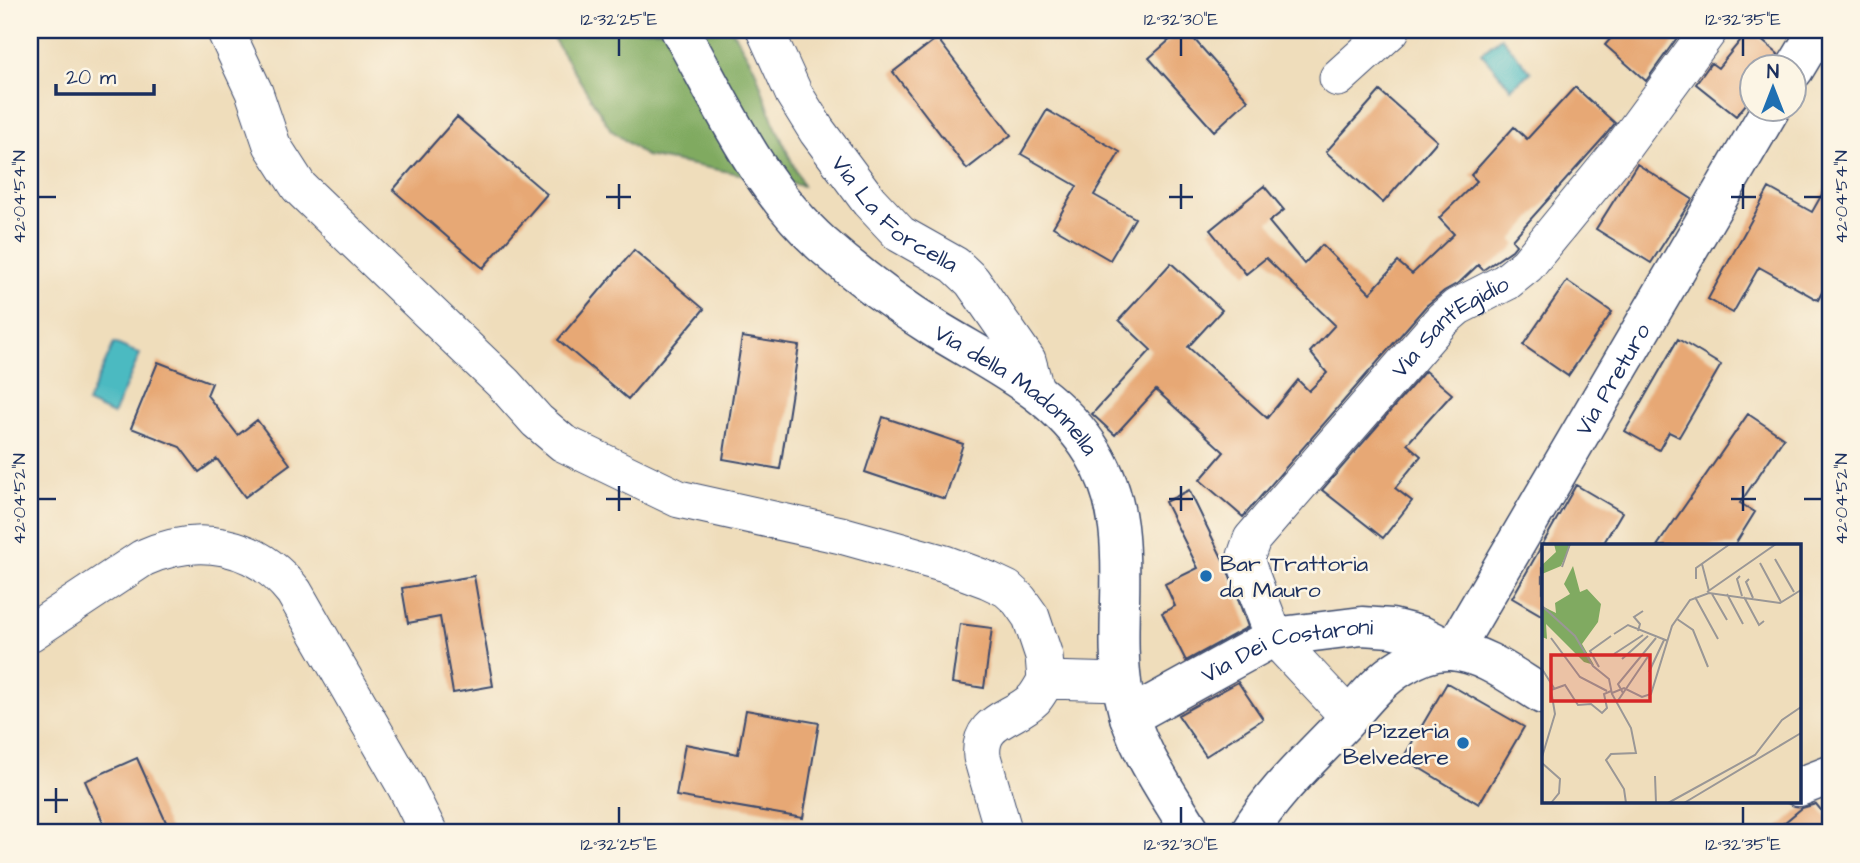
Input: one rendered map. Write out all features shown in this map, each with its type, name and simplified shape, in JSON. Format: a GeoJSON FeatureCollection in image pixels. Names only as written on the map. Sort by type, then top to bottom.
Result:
{"type":"FeatureCollection","features":[{"type":"Feature","properties":{"kind":"street"},"geometry":{"type":"LineString","coordinates":[[225,30],[254,92],[272,145],[299,187],[504,384],[537,421],[563,443],[679,499],[841,535],[957,568],[1007,589],[1019,600],[1031,617],[1044,656],[1046,680],[1033,700],[990,727],[981,744],[982,757],[1004,833]]}},
{"type":"Feature","properties":{"kind":"street","name":"Via della Madonnella"},"geometry":{"type":"LineString","coordinates":[[680,30],[762,173],[804,227],[884,294],[1035,389],[1088,446],[1110,486],[1120,526],[1119,627],[1126,699],[1149,761],[1192,833]]}},
{"type":"Feature","properties":{"kind":"street","name":"Via La Forcella"},"geometry":{"type":"LineString","coordinates":[[765,30],[794,94],[817,131],[869,201],[900,234],[955,265],[972,281],[1027,360],[1035,389]]}},
{"type":"Feature","properties":{"kind":"street"},"geometry":{"type":"LineString","coordinates":[[1338,78],[1391,30]]}},
{"type":"Feature","properties":{"kind":"street","name":"Via Sant'Egidio"},"geometry":{"type":"LineString","coordinates":[[1274,637],[1246,562],[1247,550],[1259,529],[1442,320],[1457,307],[1506,282],[1527,265],[1620,151],[1709,30]]}},
{"type":"Feature","properties":{"kind":"street"},"geometry":{"type":"LineString","coordinates":[[1805,52],[1818,30]]}},
{"type":"Feature","properties":{"kind":"street","name":"Via Preturo"},"geometry":{"type":"LineString","coordinates":[[1453,651],[1763,122]]}},
{"type":"Feature","properties":{"kind":"street"},"geometry":{"type":"LineString","coordinates":[[34,621],[163,549],[183,545],[215,545],[253,557],[276,572],[294,592],[406,787],[429,833]]}},
{"type":"Feature","properties":{"kind":"street","name":"Via Dei Costaroni"},"geometry":{"type":"LineString","coordinates":[[1126,699],[1274,637],[1362,626],[1391,628],[1423,636],[1453,651]]}},
{"type":"Feature","properties":{"kind":"street"},"geometry":{"type":"LineString","coordinates":[[1274,637],[1349,717]]}},
{"type":"Feature","properties":{"kind":"street"},"geometry":{"type":"LineString","coordinates":[[1453,651],[1500,669],[1542,694]]}},
{"type":"Feature","properties":{"kind":"street","name":"Via Dei Costaroni"},"geometry":{"type":"LineString","coordinates":[[1249,833],[1278,791],[1372,692],[1399,668],[1427,654],[1453,651]]}},
{"type":"Feature","properties":{"kind":"street"},"geometry":{"type":"LineString","coordinates":[[1046,680],[1126,699]]}},
{"type":"Feature","properties":{"kind":"street"},"geometry":{"type":"LineString","coordinates":[[1800,787],[1830,775]]}},
{"type":"Feature","properties":{"kind":"green space"},"geometry":{"type":"Polygon","coordinates":[[[548,30],[732,30],[755,69],[773,121],[803,186],[646,156],[611,130],[548,30]]]}},
{"type":"Feature","properties":{"kind":"water"},"geometry":{"type":"Polygon","coordinates":[[[1501,37],[1531,72],[1511,88],[1481,53],[1501,37]]]}},
{"type":"Feature","properties":{"kind":"water"},"geometry":{"type":"Polygon","coordinates":[[[114,343],[140,354],[113,415],[87,403],[114,343]]]}},
{"type":"Feature","properties":{"kind":"building"},"geometry":{"type":"Polygon","coordinates":[[[1181,30],[1186,30],[1248,100],[1214,131],[1149,58],[1181,30]]]}},
{"type":"Feature","properties":{"kind":"building"},"geometry":{"type":"Polygon","coordinates":[[[1618,30],[1673,30],[1679,35],[1646,81],[1605,45],[1618,30]]]}},
{"type":"Feature","properties":{"kind":"building"},"geometry":{"type":"Polygon","coordinates":[[[1749,30],[1776,52],[1738,52],[1736,116],[1696,84],[1711,63],[1718,68],[1749,30]]]}},
{"type":"Feature","properties":{"kind":"building"},"geometry":{"type":"Polygon","coordinates":[[[937,38],[1011,135],[967,169],[893,72],[937,38]]]}},
{"type":"Feature","properties":{"kind":"building"},"geometry":{"type":"Polygon","coordinates":[[[1575,87],[1615,123],[1512,240],[1516,245],[1512,250],[1483,270],[1478,265],[1460,282],[1426,306],[1243,517],[1200,480],[1224,452],[1156,390],[1115,435],[1092,414],[1151,350],[1119,320],[1171,263],[1222,310],[1188,347],[1267,418],[1298,380],[1309,391],[1327,373],[1310,352],[1335,325],[1266,258],[1246,274],[1210,230],[1264,186],[1284,210],[1269,222],[1304,264],[1322,245],[1370,293],[1398,262],[1412,274],[1454,234],[1439,218],[1477,181],[1471,175],[1514,127],[1527,139],[1575,87]]]}},
{"type":"Feature","properties":{"kind":"building"},"geometry":{"type":"Polygon","coordinates":[[[1380,91],[1437,141],[1383,203],[1326,152],[1380,91]]]}},
{"type":"Feature","properties":{"kind":"building"},"geometry":{"type":"Polygon","coordinates":[[[1047,110],[1120,152],[1094,195],[1135,218],[1110,260],[1053,227],[1077,186],[1021,154],[1047,110]]]}},
{"type":"Feature","properties":{"kind":"building"},"geometry":{"type":"Polygon","coordinates":[[[457,117],[547,194],[483,268],[393,190],[457,117]]]}},
{"type":"Feature","properties":{"kind":"building"},"geometry":{"type":"Polygon","coordinates":[[[1637,164],[1692,199],[1651,263],[1596,229],[1637,164]]]}},
{"type":"Feature","properties":{"kind":"building"},"geometry":{"type":"Polygon","coordinates":[[[1830,180],[1830,277],[1818,300],[1759,267],[1733,313],[1708,299],[1769,188],[1812,212],[1830,180]]]}},
{"type":"Feature","properties":{"kind":"building"},"geometry":{"type":"Polygon","coordinates":[[[634,250],[704,309],[628,399],[558,340],[634,250]]]}},
{"type":"Feature","properties":{"kind":"building"},"geometry":{"type":"Polygon","coordinates":[[[1567,281],[1612,312],[1568,376],[1523,345],[1567,281]]]}},
{"type":"Feature","properties":{"kind":"building"},"geometry":{"type":"Polygon","coordinates":[[[742,337],[799,346],[780,469],[723,459],[742,337]]]}},
{"type":"Feature","properties":{"kind":"building"},"geometry":{"type":"Polygon","coordinates":[[[1678,339],[1721,365],[1679,437],[1669,432],[1659,450],[1625,431],[1678,339]]]}},
{"type":"Feature","properties":{"kind":"building"},"geometry":{"type":"Polygon","coordinates":[[[158,362],[212,383],[207,395],[238,435],[257,420],[290,464],[245,497],[217,459],[199,472],[180,447],[131,428],[158,362]]]}},
{"type":"Feature","properties":{"kind":"building"},"geometry":{"type":"Polygon","coordinates":[[[1425,371],[1452,394],[1407,444],[1421,456],[1395,488],[1412,501],[1383,538],[1322,490],[1425,371]]]}},
{"type":"Feature","properties":{"kind":"building"},"geometry":{"type":"Polygon","coordinates":[[[1748,414],[1784,438],[1740,503],[1755,512],[1735,544],[1658,544],[1748,414]]]}},
{"type":"Feature","properties":{"kind":"building"},"geometry":{"type":"Polygon","coordinates":[[[883,417],[963,444],[945,499],[865,472],[883,417]]]}},
{"type":"Feature","properties":{"kind":"building"},"geometry":{"type":"Polygon","coordinates":[[[1576,485],[1622,512],[1603,544],[1543,544],[1576,485]]]}},
{"type":"Feature","properties":{"kind":"building","name":"Bar Trattoria da Mauro"},"geometry":{"type":"Polygon","coordinates":[[[1189,490],[1226,566],[1248,627],[1186,661],[1162,613],[1175,606],[1165,584],[1198,568],[1165,502],[1189,490]]]}},
{"type":"Feature","properties":{"kind":"building"},"geometry":{"type":"Polygon","coordinates":[[[1542,545],[1542,615],[1512,598],[1542,545]]]}},
{"type":"Feature","properties":{"kind":"building"},"geometry":{"type":"Polygon","coordinates":[[[474,576],[493,686],[453,693],[440,617],[408,623],[402,588],[474,576]]]}},
{"type":"Feature","properties":{"kind":"building"},"geometry":{"type":"Polygon","coordinates":[[[960,624],[992,628],[984,688],[952,683],[960,624]]]}},
{"type":"Feature","properties":{"kind":"building"},"geometry":{"type":"Polygon","coordinates":[[[1238,682],[1263,719],[1206,756],[1178,715],[1238,682]]]}},
{"type":"Feature","properties":{"kind":"building","name":"Pizzeria Belvedere"},"geometry":{"type":"Polygon","coordinates":[[[1447,683],[1524,727],[1479,804],[1403,758],[1447,683]]]}},
{"type":"Feature","properties":{"kind":"building"},"geometry":{"type":"Polygon","coordinates":[[[746,710],[819,723],[803,818],[676,796],[685,744],[738,754],[746,710]]]}},
{"type":"Feature","properties":{"kind":"building"},"geometry":{"type":"Polygon","coordinates":[[[137,758],[171,833],[108,833],[85,781],[137,758]]]}},
{"type":"Feature","properties":{"kind":"building"},"geometry":{"type":"Polygon","coordinates":[[[1816,804],[1830,821],[1830,833],[1772,833],[1802,808],[1816,804]]]}},
{"type":"Feature","properties":{"kind":"place","name":"Bar Trattoria da Mauro"},"geometry":{"type":"Point","coordinates":[1206,576]}},
{"type":"Feature","properties":{"kind":"place","name":"Pizzeria Belvedere"},"geometry":{"type":"Point","coordinates":[1463,743]}}]}
